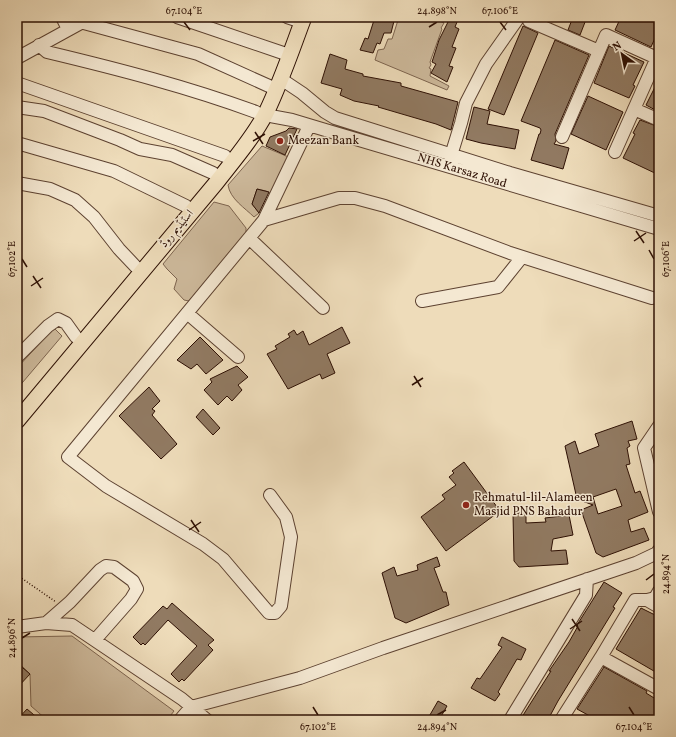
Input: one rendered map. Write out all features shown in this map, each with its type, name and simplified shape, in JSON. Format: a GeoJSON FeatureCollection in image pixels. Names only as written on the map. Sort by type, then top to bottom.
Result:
{"type":"FeatureCollection","features":[{"type":"Feature","properties":{"kind":"main road","name":"اسٹیڈیم روڈ"},"geometry":{"type":"LineString","coordinates":[[275,82],[283,53],[296,18]]}},
{"type":"Feature","properties":{"kind":"main road","name":"اسٹیڈیم روڈ"},"geometry":{"type":"LineString","coordinates":[[17,421],[216,183],[242,149],[275,82],[296,18]]}},
{"type":"Feature","properties":{"kind":"main road","name":"اسٹیڈیم روڈ"},"geometry":{"type":"LineString","coordinates":[[17,405],[136,267],[260,113]]}},
{"type":"Feature","properties":{"kind":"street"},"geometry":{"type":"LineString","coordinates":[[62,17],[68,29]]}},
{"type":"Feature","properties":{"kind":"street"},"geometry":{"type":"LineString","coordinates":[[177,17],[283,53]]}},
{"type":"Feature","properties":{"kind":"street"},"geometry":{"type":"LineString","coordinates":[[448,167],[466,103],[486,64],[524,19],[599,52]]}},
{"type":"Feature","properties":{"kind":"street"},"geometry":{"type":"LineString","coordinates":[[17,58],[86,20],[198,54],[275,82],[302,94],[335,118],[510,173],[659,216]]}},
{"type":"Feature","properties":{"kind":"street"},"geometry":{"type":"LineString","coordinates":[[562,137],[606,35],[658,57],[615,152]]}},
{"type":"Feature","properties":{"kind":"street","name":"NHS Karsaz Road"},"geometry":{"type":"LineString","coordinates":[[39,45],[47,52],[136,73],[222,99],[260,113],[332,132],[659,229]]}},
{"type":"Feature","properties":{"kind":"street"},"geometry":{"type":"LineString","coordinates":[[17,83],[225,156]]}},
{"type":"Feature","properties":{"kind":"street"},"geometry":{"type":"LineString","coordinates":[[17,107],[44,111],[140,149],[172,155],[213,173]]}},
{"type":"Feature","properties":{"kind":"street"},"geometry":{"type":"LineString","coordinates":[[634,109],[659,120]]}},
{"type":"Feature","properties":{"kind":"street"},"geometry":{"type":"LineString","coordinates":[[332,132],[335,118]]}},
{"type":"Feature","properties":{"kind":"street"},"geometry":{"type":"LineString","coordinates":[[270,496],[286,517],[291,537],[281,606],[275,613],[269,613],[223,559],[203,544],[106,486],[68,457],[264,220],[309,126]]}},
{"type":"Feature","properties":{"kind":"street"},"geometry":{"type":"LineString","coordinates":[[17,143],[114,172],[186,206]]}},
{"type":"Feature","properties":{"kind":"street"},"geometry":{"type":"LineString","coordinates":[[17,182],[50,189],[75,200],[94,217],[119,249],[136,267]]}},
{"type":"Feature","properties":{"kind":"street"},"geometry":{"type":"LineString","coordinates":[[264,220],[339,198],[355,198],[386,206],[522,257],[652,298]]}},
{"type":"Feature","properties":{"kind":"street"},"geometry":{"type":"LineString","coordinates":[[249,238],[323,308]]}},
{"type":"Feature","properties":{"kind":"street"},"geometry":{"type":"LineString","coordinates":[[422,301],[498,287],[522,257]]}},
{"type":"Feature","properties":{"kind":"street"},"geometry":{"type":"LineString","coordinates":[[187,313],[238,357]]}},
{"type":"Feature","properties":{"kind":"street"},"geometry":{"type":"LineString","coordinates":[[17,357],[48,326],[58,319],[66,323],[76,337]]}},
{"type":"Feature","properties":{"kind":"street"},"geometry":{"type":"LineString","coordinates":[[659,426],[644,448],[659,512]]}},
{"type":"Feature","properties":{"kind":"street"},"geometry":{"type":"LineString","coordinates":[[180,720],[191,707],[300,678],[636,563],[657,553],[659,550]]}},
{"type":"Feature","properties":{"kind":"street"},"geometry":{"type":"LineString","coordinates":[[46,623],[64,608],[100,570],[106,566],[114,567],[133,581],[137,589],[131,599],[95,640]]}},
{"type":"Feature","properties":{"kind":"street"},"geometry":{"type":"LineString","coordinates":[[510,720],[586,595],[587,579]]}},
{"type":"Feature","properties":{"kind":"street"},"geometry":{"type":"LineString","coordinates":[[566,718],[635,600],[655,598],[659,591]]}},
{"type":"Feature","properties":{"kind":"street"},"geometry":{"type":"LineString","coordinates":[[647,600],[659,607]]}},
{"type":"Feature","properties":{"kind":"street"},"geometry":{"type":"LineString","coordinates":[[17,627],[46,623],[72,625],[182,699],[207,720]]}},
{"type":"Feature","properties":{"kind":"street"},"geometry":{"type":"LineString","coordinates":[[601,657],[659,689]]}},
{"type":"Feature","properties":{"kind":"path"},"geometry":{"type":"LineString","coordinates":[[17,575],[64,608]]}},
{"type":"Feature","properties":{"kind":"shaded area"},"geometry":{"type":"Polygon","coordinates":[[[399,17],[441,17],[440,21],[444,23],[441,28],[442,29],[429,68],[431,69],[430,76],[449,86],[447,90],[375,60],[378,50],[384,49],[388,39],[392,39],[399,17]]]}},
{"type":"Feature","properties":{"kind":"shaded area"},"geometry":{"type":"Polygon","coordinates":[[[262,146],[291,158],[274,195],[257,189],[252,204],[259,213],[254,217],[235,199],[229,190],[228,185],[262,146]]]}},
{"type":"Feature","properties":{"kind":"shaded area"},"geometry":{"type":"Polygon","coordinates":[[[214,202],[229,206],[246,228],[246,233],[189,301],[184,300],[174,289],[177,279],[163,264],[214,202]]]}},
{"type":"Feature","properties":{"kind":"shaded area"},"geometry":{"type":"Polygon","coordinates":[[[54,328],[62,336],[17,389],[17,368],[54,328]]]}},
{"type":"Feature","properties":{"kind":"shaded area"},"geometry":{"type":"Polygon","coordinates":[[[72,636],[174,711],[167,720],[47,720],[31,706],[30,674],[17,661],[17,637],[72,636]]]}},
{"type":"Feature","properties":{"kind":"building"},"geometry":{"type":"Polygon","coordinates":[[[375,17],[395,17],[391,33],[384,33],[380,44],[377,43],[373,53],[360,50],[365,38],[368,39],[375,17]]]}},
{"type":"Feature","properties":{"kind":"building"},"geometry":{"type":"Polygon","coordinates":[[[436,17],[459,17],[455,27],[459,29],[452,47],[456,48],[449,66],[453,67],[447,82],[431,73],[436,64],[432,62],[439,40],[448,22],[436,17]]]}},
{"type":"Feature","properties":{"kind":"building"},"geometry":{"type":"Polygon","coordinates":[[[573,17],[587,17],[580,35],[568,30],[573,17]]]}},
{"type":"Feature","properties":{"kind":"building"},"geometry":{"type":"Polygon","coordinates":[[[621,17],[659,17],[659,29],[651,47],[615,30],[621,17]]]}},
{"type":"Feature","properties":{"kind":"building"},"geometry":{"type":"Polygon","coordinates":[[[523,26],[538,33],[504,115],[488,109],[523,26]]]}},
{"type":"Feature","properties":{"kind":"building"},"geometry":{"type":"Polygon","coordinates":[[[555,40],[589,55],[555,134],[556,141],[554,144],[569,148],[563,169],[531,160],[541,130],[540,128],[521,121],[555,40]]]}},
{"type":"Feature","properties":{"kind":"building"},"geometry":{"type":"Polygon","coordinates":[[[609,46],[644,62],[633,85],[635,86],[629,98],[594,83],[609,46]]]}},
{"type":"Feature","properties":{"kind":"building"},"geometry":{"type":"Polygon","coordinates":[[[330,54],[347,60],[345,69],[363,74],[363,76],[401,83],[401,86],[458,102],[451,130],[436,124],[378,107],[379,106],[354,101],[340,95],[342,89],[321,83],[330,54]]]}},
{"type":"Feature","properties":{"kind":"building"},"geometry":{"type":"Polygon","coordinates":[[[659,79],[659,112],[646,105],[659,79]]]}},
{"type":"Feature","properties":{"kind":"building"},"geometry":{"type":"Polygon","coordinates":[[[588,96],[623,112],[606,150],[571,134],[588,96]]]}},
{"type":"Feature","properties":{"kind":"building"},"geometry":{"type":"Polygon","coordinates":[[[474,107],[490,111],[487,124],[519,130],[515,149],[466,139],[474,107]]]}},
{"type":"Feature","properties":{"kind":"building"},"geometry":{"type":"Polygon","coordinates":[[[640,120],[659,127],[659,175],[623,158],[640,120]]]}},
{"type":"Feature","properties":{"kind":"building","name":"Meezan Bank"},"geometry":{"type":"Polygon","coordinates":[[[289,128],[297,129],[285,155],[266,146],[270,137],[286,131],[289,128]]]}},
{"type":"Feature","properties":{"kind":"building"},"geometry":{"type":"Polygon","coordinates":[[[257,189],[269,192],[259,213],[252,204],[257,189]]]}},
{"type":"Feature","properties":{"kind":"building"},"geometry":{"type":"Polygon","coordinates":[[[342,327],[350,343],[327,354],[335,373],[322,379],[320,374],[288,389],[267,354],[277,349],[275,346],[290,337],[288,334],[294,330],[297,335],[303,331],[309,345],[342,327]]]}},
{"type":"Feature","properties":{"kind":"building"},"geometry":{"type":"Polygon","coordinates":[[[200,337],[223,360],[206,374],[197,364],[191,369],[177,360],[200,337]]]}},
{"type":"Feature","properties":{"kind":"building"},"geometry":{"type":"Polygon","coordinates":[[[237,366],[248,377],[238,385],[242,390],[232,401],[227,396],[218,405],[204,390],[212,382],[210,379],[237,366]]]}},
{"type":"Feature","properties":{"kind":"building"},"geometry":{"type":"Polygon","coordinates":[[[149,387],[160,401],[152,409],[155,411],[152,415],[177,444],[161,459],[119,416],[149,387]]]}},
{"type":"Feature","properties":{"kind":"building"},"geometry":{"type":"Polygon","coordinates":[[[203,409],[220,428],[213,435],[196,417],[203,409]]]}},
{"type":"Feature","properties":{"kind":"building"},"geometry":{"type":"Polygon","coordinates":[[[632,421],[637,439],[628,441],[630,446],[627,448],[630,464],[626,465],[635,493],[640,491],[648,512],[628,520],[631,532],[644,528],[649,540],[603,557],[596,553],[581,510],[593,505],[577,499],[565,446],[575,441],[579,454],[599,446],[595,434],[632,421]],[[616,489],[593,497],[598,514],[622,506],[616,489]]]}},
{"type":"Feature","properties":{"kind":"building","name":"Rehmatul-lil-Alameen Masjid PNS Bahadur"},"geometry":{"type":"Polygon","coordinates":[[[464,462],[500,511],[446,551],[421,517],[445,499],[442,495],[456,485],[449,477],[454,473],[452,471],[464,462]]]}},
{"type":"Feature","properties":{"kind":"building"},"geometry":{"type":"Polygon","coordinates":[[[526,512],[526,523],[546,522],[545,518],[569,515],[573,535],[553,539],[551,551],[566,550],[568,564],[519,567],[514,561],[513,514],[526,512]]]}},
{"type":"Feature","properties":{"kind":"building"},"geometry":{"type":"Polygon","coordinates":[[[437,557],[440,566],[434,568],[443,592],[446,592],[449,605],[406,623],[395,618],[382,573],[394,567],[397,576],[418,570],[417,565],[437,557]]]}},
{"type":"Feature","properties":{"kind":"building"},"geometry":{"type":"Polygon","coordinates":[[[604,582],[622,593],[613,607],[615,608],[551,714],[547,720],[520,720],[551,671],[549,671],[569,642],[578,626],[577,625],[604,582]]]}},
{"type":"Feature","properties":{"kind":"building"},"geometry":{"type":"Polygon","coordinates":[[[172,603],[214,640],[208,645],[213,650],[184,681],[182,679],[179,682],[171,674],[197,646],[168,620],[145,645],[143,643],[141,645],[133,637],[163,606],[167,609],[172,603]]]}},
{"type":"Feature","properties":{"kind":"building"},"geometry":{"type":"Polygon","coordinates":[[[641,608],[659,617],[659,638],[655,646],[659,649],[659,674],[616,649],[641,608]]]}},
{"type":"Feature","properties":{"kind":"building"},"geometry":{"type":"Polygon","coordinates":[[[502,637],[526,649],[521,660],[517,659],[498,692],[500,694],[495,701],[471,688],[477,678],[480,679],[502,647],[498,645],[502,637]]]}},
{"type":"Feature","properties":{"kind":"building"},"geometry":{"type":"Polygon","coordinates":[[[17,663],[30,674],[17,688],[17,663]]]}},
{"type":"Feature","properties":{"kind":"building"},"geometry":{"type":"Polygon","coordinates":[[[604,667],[647,691],[646,693],[659,701],[659,720],[597,720],[577,709],[604,667]]]}},
{"type":"Feature","properties":{"kind":"building"},"geometry":{"type":"Polygon","coordinates":[[[438,701],[447,706],[439,720],[427,720],[438,701]]]}},
{"type":"Feature","properties":{"kind":"building"},"geometry":{"type":"Polygon","coordinates":[[[27,709],[40,720],[17,720],[27,709]]]}},
{"type":"Feature","properties":{"kind":"place","name":"Meezan Bank"},"geometry":{"type":"Point","coordinates":[280,141]}},
{"type":"Feature","properties":{"kind":"place","name":"Rehmatul-lil-Alameen Masjid PNS Bahadur"},"geometry":{"type":"Point","coordinates":[466,505]}}]}
